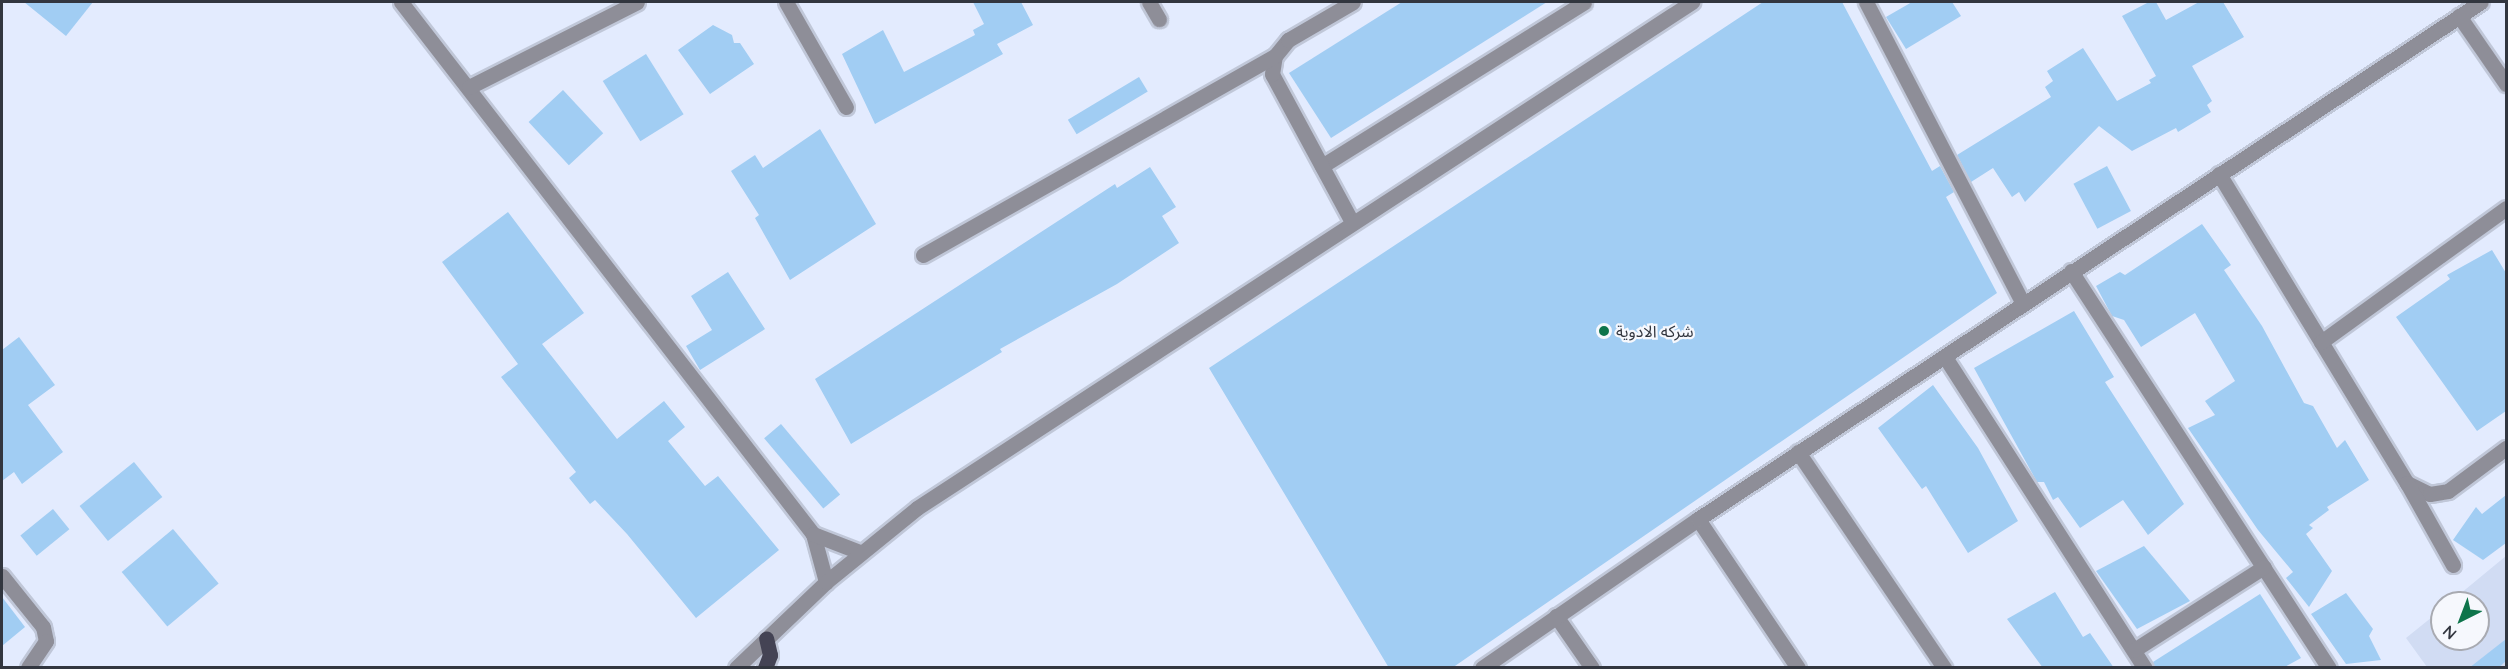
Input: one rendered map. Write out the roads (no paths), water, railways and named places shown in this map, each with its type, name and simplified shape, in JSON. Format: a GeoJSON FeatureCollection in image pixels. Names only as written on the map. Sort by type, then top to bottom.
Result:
{"type":"FeatureCollection","features":[{"type":"Feature","properties":{"kind":"main road"},"geometry":{"type":"LineString","coordinates":[[765,668],[770,655],[766,638]]}},
{"type":"Feature","properties":{"kind":"street"},"geometry":{"type":"LineString","coordinates":[[401,2],[813,534],[826,582]]}},
{"type":"Feature","properties":{"kind":"street"},"geometry":{"type":"LineString","coordinates":[[469,87],[637,2]]}},
{"type":"Feature","properties":{"kind":"street"},"geometry":{"type":"LineString","coordinates":[[786,2],[846,107]]}},
{"type":"Feature","properties":{"kind":"street"},"geometry":{"type":"LineString","coordinates":[[1149,2],[1159,19]]}},
{"type":"Feature","properties":{"kind":"street"},"geometry":{"type":"LineString","coordinates":[[922,255],[1275,56],[1288,40],[1353,2]]}},
{"type":"Feature","properties":{"kind":"street"},"geometry":{"type":"LineString","coordinates":[[1322,166],[1584,2]]}},
{"type":"Feature","properties":{"kind":"street"},"geometry":{"type":"LineString","coordinates":[[736,668],[860,552],[954,483],[1692,2]]}},
{"type":"Feature","properties":{"kind":"street"},"geometry":{"type":"LineString","coordinates":[[1866,2],[2024,304]]}},
{"type":"Feature","properties":{"kind":"street"},"geometry":{"type":"LineString","coordinates":[[1482,668],[1798,452],[2481,2]]}},
{"type":"Feature","properties":{"kind":"street"},"geometry":{"type":"LineString","coordinates":[[2459,16],[2506,84]]}},
{"type":"Feature","properties":{"kind":"street"},"geometry":{"type":"LineString","coordinates":[[1275,56],[1272,74],[1352,222]]}},
{"type":"Feature","properties":{"kind":"street"},"geometry":{"type":"LineString","coordinates":[[2220,174],[2407,483],[2453,565]]}},
{"type":"Feature","properties":{"kind":"street"},"geometry":{"type":"LineString","coordinates":[[2321,342],[2506,208]]}},
{"type":"Feature","properties":{"kind":"street"},"geometry":{"type":"LineString","coordinates":[[2072,271],[2329,668]]}},
{"type":"Feature","properties":{"kind":"street"},"geometry":{"type":"LineString","coordinates":[[1945,357],[2145,668]]}},
{"type":"Feature","properties":{"kind":"street"},"geometry":{"type":"LineString","coordinates":[[2407,483],[2430,494],[2448,491],[2506,448]]}},
{"type":"Feature","properties":{"kind":"street"},"geometry":{"type":"LineString","coordinates":[[1798,452],[1944,668]]}},
{"type":"Feature","properties":{"kind":"street"},"geometry":{"type":"LineString","coordinates":[[1698,519],[1798,668]]}},
{"type":"Feature","properties":{"kind":"street"},"geometry":{"type":"LineString","coordinates":[[813,534],[860,552]]}},
{"type":"Feature","properties":{"kind":"street"},"geometry":{"type":"LineString","coordinates":[[2134,650],[2264,567]]}},
{"type":"Feature","properties":{"kind":"street"},"geometry":{"type":"LineString","coordinates":[[2,576],[43,627],[46,641],[28,668]]}},
{"type":"Feature","properties":{"kind":"street"},"geometry":{"type":"LineString","coordinates":[[1556,616],[1592,668]]}},
{"type":"Feature","properties":{"kind":"place","name":"شركه الادوية"},"geometry":{"type":"Point","coordinates":[1604,331]}}]}
